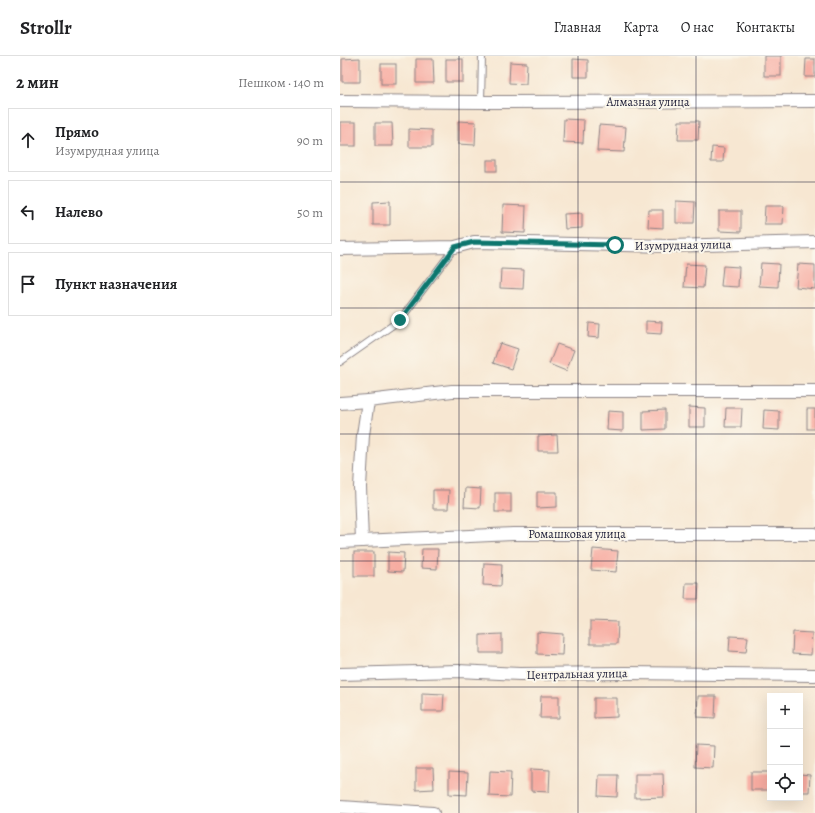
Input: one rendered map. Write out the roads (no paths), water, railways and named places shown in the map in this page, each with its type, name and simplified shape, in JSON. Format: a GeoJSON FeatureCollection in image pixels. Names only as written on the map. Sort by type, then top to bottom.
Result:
{"type":"FeatureCollection","features":[{"type":"Feature","properties":{"kind":"street","name":"Алмазная улица"},"geometry":{"type":"LineString","coordinates":[[340,101],[815,101]]}},
{"type":"Feature","properties":{"kind":"street","name":"Изумрудная улица"},"geometry":{"type":"LineString","coordinates":[[340,249],[455,247],[474,242],[670,246],[815,242]]}},
{"type":"Feature","properties":{"kind":"street"},"geometry":{"type":"LineString","coordinates":[[340,403],[452,391],[815,392]]}},
{"type":"Feature","properties":{"kind":"street"},"geometry":{"type":"LineString","coordinates":[[362,541],[360,487],[363,435],[368,401]]}},
{"type":"Feature","properties":{"kind":"street","name":"Ромашковая улица"},"geometry":{"type":"LineString","coordinates":[[340,542],[513,534],[815,534]]}},
{"type":"Feature","properties":{"kind":"street","name":"Центральная улица"},"geometry":{"type":"LineString","coordinates":[[340,674],[458,671],[520,674],[625,673],[815,675]]}},
{"type":"Feature","properties":{"kind":"street"},"geometry":{"type":"LineString","coordinates":[[340,807],[433,813]]}},
{"type":"Feature","properties":{"kind":"lane"},"geometry":{"type":"LineString","coordinates":[[481,102],[482,56]]}},
{"type":"Feature","properties":{"kind":"lane"},"geometry":{"type":"LineString","coordinates":[[341,360],[400,320],[455,247]]}}]}
